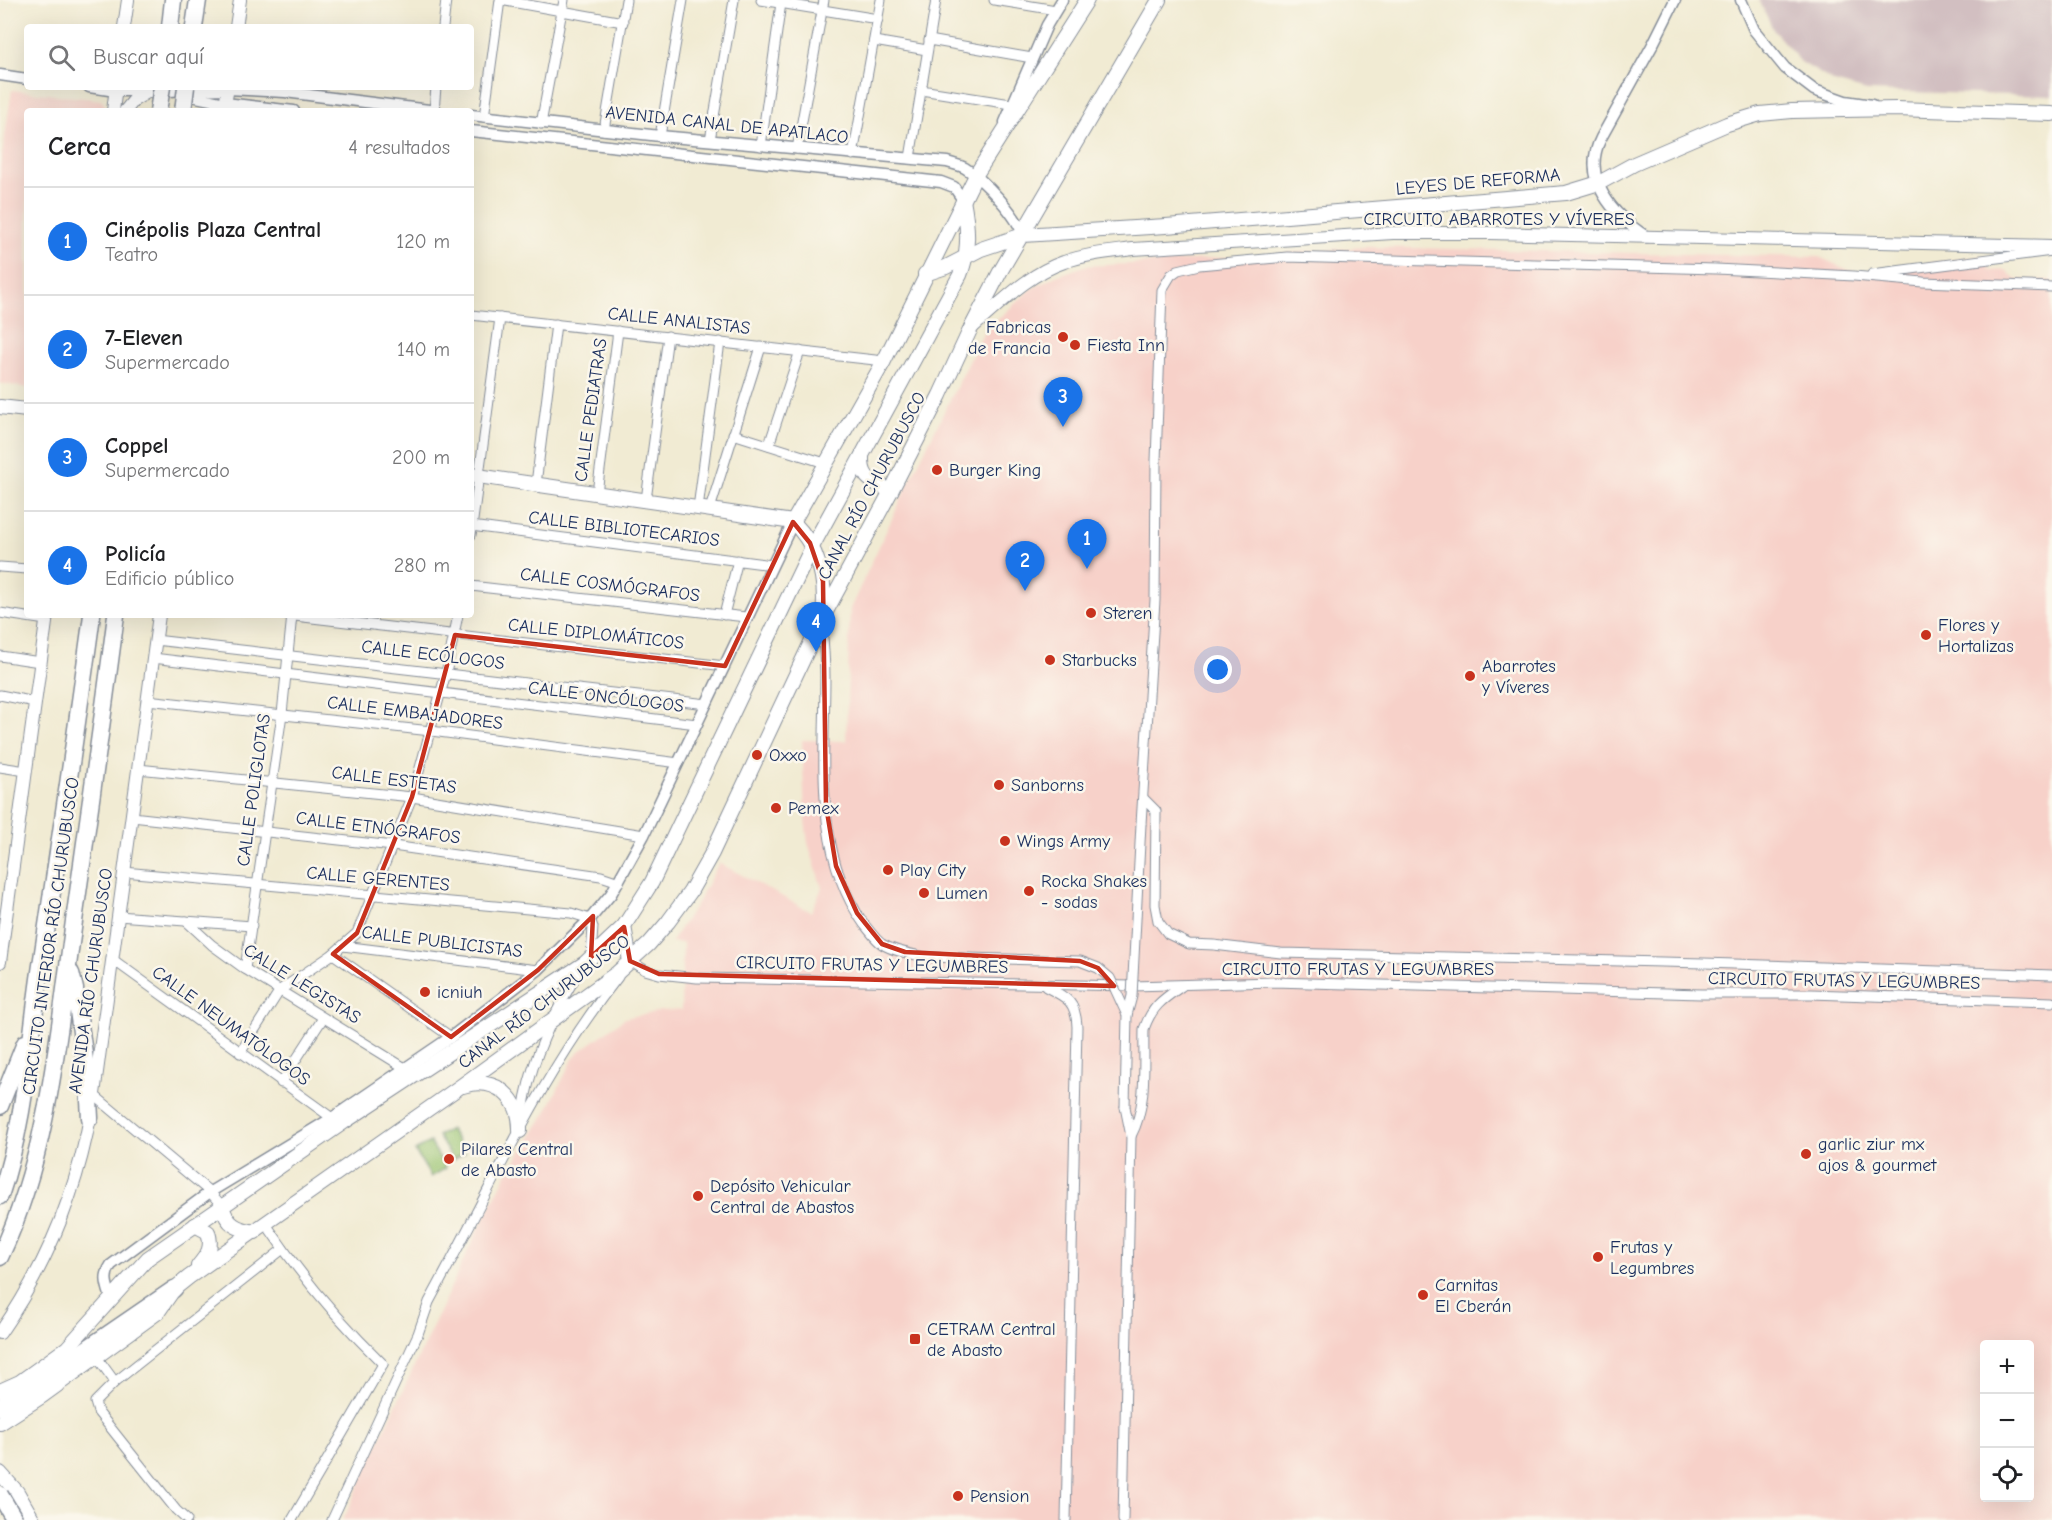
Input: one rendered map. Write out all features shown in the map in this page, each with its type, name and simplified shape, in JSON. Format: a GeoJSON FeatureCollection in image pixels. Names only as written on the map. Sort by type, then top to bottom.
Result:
{"type":"FeatureCollection","features":[{"type":"Feature","properties":{"kind":"highway"},"geometry":{"type":"LineString","coordinates":[[194,24],[198,0]]}},
{"type":"Feature","properties":{"kind":"highway"},"geometry":{"type":"LineString","coordinates":[[170,24],[173,4]]}},
{"type":"Feature","properties":{"kind":"highway"},"geometry":{"type":"LineString","coordinates":[[158,108],[159,90]]}},
{"type":"Feature","properties":{"kind":"highway"},"geometry":{"type":"LineString","coordinates":[[183,108],[186,90]]}},
{"type":"Feature","properties":{"kind":"highway","name":"CIRCUITO INTERIOR RÍO CHURUBUSCO"},"geometry":{"type":"LineString","coordinates":[[0,1196],[21,1119],[92,618]]}},
{"type":"Feature","properties":{"kind":"highway","name":"CIRCUITO INTERIOR RÍO CHURUBUSCO"},"geometry":{"type":"LineString","coordinates":[[0,1256],[22,1202],[37,1150],[52,1069],[116,618]]}},
{"type":"Feature","properties":{"kind":"highway"},"geometry":{"type":"LineString","coordinates":[[68,964],[75,989],[88,1082],[90,1118]]}},
{"type":"Feature","properties":{"kind":"highway"},"geometry":{"type":"LineString","coordinates":[[0,1106],[34,1016]]}},
{"type":"Feature","properties":{"kind":"highway"},"geometry":{"type":"LineString","coordinates":[[0,1407],[93,1351],[174,1289]]}},
{"type":"Feature","properties":{"kind":"highway"},"geometry":{"type":"LineString","coordinates":[[0,1495],[15,1520]]}},
{"type":"Feature","properties":{"kind":"main road"},"geometry":{"type":"LineString","coordinates":[[124,24],[128,0]]}},
{"type":"Feature","properties":{"kind":"main road"},"geometry":{"type":"LineString","coordinates":[[236,24],[240,0]]}},
{"type":"Feature","properties":{"kind":"main road","name":"CANAL RÍO CHURUBUSCO"},"geometry":{"type":"LineString","coordinates":[[793,522],[884,361],[975,177],[1087,0]]}},
{"type":"Feature","properties":{"kind":"main road","name":"CANAL RÍO CHURUBUSCO"},"geometry":{"type":"LineString","coordinates":[[174,1289],[554,1019],[630,962],[668,922],[701,873],[749,777],[757,755],[822,619],[891,491],[1000,272],[1159,0]]}},
{"type":"Feature","properties":{"kind":"main road"},"geometry":{"type":"LineString","coordinates":[[113,108],[116,90]]}},
{"type":"Feature","properties":{"kind":"main road"},"geometry":{"type":"LineString","coordinates":[[127,108],[134,100],[159,90]]}},
{"type":"Feature","properties":{"kind":"main road"},"geometry":{"type":"LineString","coordinates":[[225,107],[227,90]]}},
{"type":"Feature","properties":{"kind":"main road","name":"LEYES DE REFORMA"},"geometry":{"type":"LineString","coordinates":[[926,274],[946,267],[966,255],[1023,235],[1166,226],[1566,193],[1599,183],[1681,143],[1727,124],[1760,114],[1792,111],[1896,109],[2052,114]]}},
{"type":"Feature","properties":{"kind":"main road","name":"CANAL RÍO CHURUBUSCO"},"geometry":{"type":"LineString","coordinates":[[0,1391],[20,1382],[67,1348],[148,1258],[354,1116],[587,961],[624,926],[652,882],[812,547],[956,283],[966,255],[967,226],[963,200]]}},
{"type":"Feature","properties":{"kind":"main road","name":"CIRCUITO ABARROTES Y VÍVERES"},"geometry":{"type":"LineString","coordinates":[[970,330],[1011,294],[1041,273],[1063,262],[1096,254],[1133,249],[1393,233],[1489,233],[2052,246]]}},
{"type":"Feature","properties":{"kind":"main road"},"geometry":{"type":"LineString","coordinates":[[0,407],[24,410]]}},
{"type":"Feature","properties":{"kind":"main road"},"geometry":{"type":"LineString","coordinates":[[863,451],[862,465],[865,476],[891,491]]}},
{"type":"Feature","properties":{"kind":"main road"},"geometry":{"type":"LineString","coordinates":[[475,475],[793,522],[803,532],[812,547],[823,580],[822,619]]}},
{"type":"Feature","properties":{"kind":"main road"},"geometry":{"type":"LineString","coordinates":[[0,962],[5,886],[26,771],[46,618]]}},
{"type":"Feature","properties":{"kind":"main road","name":"AVENIDA RÍO CHURUBUSCO"},"geometry":{"type":"LineString","coordinates":[[0,1333],[29,1289],[45,1257],[73,1185],[90,1118],[159,618]]}},
{"type":"Feature","properties":{"kind":"main road"},"geometry":{"type":"LineString","coordinates":[[624,926],[630,962]]}},
{"type":"Feature","properties":{"kind":"main road"},"geometry":{"type":"LineString","coordinates":[[461,1086],[482,1083],[503,1091],[516,1107],[521,1129]]}},
{"type":"Feature","properties":{"kind":"main road"},"geometry":{"type":"LineString","coordinates":[[222,1206],[229,1223],[238,1229],[261,1228]]}},
{"type":"Feature","properties":{"kind":"main road"},"geometry":{"type":"LineString","coordinates":[[189,1277],[210,1249],[208,1232],[195,1225]]}},
{"type":"Feature","properties":{"kind":"main road"},"geometry":{"type":"LineString","coordinates":[[0,1423],[42,1396],[93,1351]]}},
{"type":"Feature","properties":{"kind":"main road"},"geometry":{"type":"LineString","coordinates":[[0,1473],[17,1492],[33,1520]]}},
{"type":"Feature","properties":{"kind":"main road"},"geometry":{"type":"LineString","coordinates":[[0,1504],[21,1520]]}},
{"type":"Feature","properties":{"kind":"street"},"geometry":{"type":"LineString","coordinates":[[443,24],[446,0]]}},
{"type":"Feature","properties":{"kind":"street"},"geometry":{"type":"LineString","coordinates":[[484,117],[500,0],[623,22]]}},
{"type":"Feature","properties":{"kind":"street"},"geometry":{"type":"LineString","coordinates":[[541,124],[564,0]]}},
{"type":"Feature","properties":{"kind":"street"},"geometry":{"type":"LineString","coordinates":[[604,130],[626,0]]}},
{"type":"Feature","properties":{"kind":"street"},"geometry":{"type":"LineString","coordinates":[[660,136],[683,0]]}},
{"type":"Feature","properties":{"kind":"street"},"geometry":{"type":"LineString","coordinates":[[710,140],[734,0]]}},
{"type":"Feature","properties":{"kind":"street"},"geometry":{"type":"LineString","coordinates":[[761,0],[823,5],[878,18]]}},
{"type":"Feature","properties":{"kind":"street"},"geometry":{"type":"LineString","coordinates":[[853,155],[881,0]]}},
{"type":"Feature","properties":{"kind":"street"},"geometry":{"type":"LineString","coordinates":[[910,159],[936,0]]}},
{"type":"Feature","properties":{"kind":"street"},"geometry":{"type":"LineString","coordinates":[[994,0],[1059,5]]}},
{"type":"Feature","properties":{"kind":"street"},"geometry":{"type":"LineString","coordinates":[[1647,237],[1618,216],[1610,205],[1594,170],[1594,150],[1675,0]]}},
{"type":"Feature","properties":{"kind":"street"},"geometry":{"type":"LineString","coordinates":[[1741,0],[1754,30],[1785,68],[1814,90],[1845,101],[1896,109]]}},
{"type":"Feature","properties":{"kind":"street"},"geometry":{"type":"LineString","coordinates":[[761,146],[781,3]]}},
{"type":"Feature","properties":{"kind":"street"},"geometry":{"type":"LineString","coordinates":[[797,149],[823,5]]}},
{"type":"Feature","properties":{"kind":"street","name":"CANAL RÍO CHURUBUSCO"},"geometry":{"type":"LineString","coordinates":[[996,145],[1011,104],[1059,5]]}},
{"type":"Feature","properties":{"kind":"street"},"geometry":{"type":"LineString","coordinates":[[874,40],[1032,58]]}},
{"type":"Feature","properties":{"kind":"street"},"geometry":{"type":"LineString","coordinates":[[0,75],[24,79]]}},
{"type":"Feature","properties":{"kind":"street"},"geometry":{"type":"LineString","coordinates":[[159,90],[225,107],[242,108]]}},
{"type":"Feature","properties":{"kind":"street"},"geometry":{"type":"LineString","coordinates":[[256,90],[411,108]]}},
{"type":"Feature","properties":{"kind":"street"},"geometry":{"type":"LineString","coordinates":[[435,108],[436,90]]}},
{"type":"Feature","properties":{"kind":"street"},"geometry":{"type":"LineString","coordinates":[[921,90],[1011,104]]}},
{"type":"Feature","properties":{"kind":"street","name":"AVENIDA CANAL DE APATLACO"},"geometry":{"type":"LineString","coordinates":[[474,115],[954,164],[966,169],[1011,212],[1019,222],[1023,235]]}},
{"type":"Feature","properties":{"kind":"street","name":"AVENIDA CANAL DE APATLACO"},"geometry":{"type":"LineString","coordinates":[[474,131],[942,182],[954,187],[963,200]]}},
{"type":"Feature","properties":{"kind":"street"},"geometry":{"type":"LineString","coordinates":[[822,170],[825,152]]}},
{"type":"Feature","properties":{"kind":"street"},"geometry":{"type":"LineString","coordinates":[[1854,276],[2052,251]]}},
{"type":"Feature","properties":{"kind":"street"},"geometry":{"type":"LineString","coordinates":[[1122,1520],[1131,1136],[1125,1107],[1127,1015],[1132,996],[1155,600],[1156,461],[1162,290],[1171,275],[1178,270],[1198,265],[1287,257],[1716,269],[1923,282],[2052,287]]}},
{"type":"Feature","properties":{"kind":"street","name":"CALLE ANALISTAS"},"geometry":{"type":"LineString","coordinates":[[474,315],[884,361]]}},
{"type":"Feature","properties":{"kind":"street"},"geometry":{"type":"LineString","coordinates":[[474,493],[500,318]]}},
{"type":"Feature","properties":{"kind":"street"},"geometry":{"type":"LineString","coordinates":[[536,484],[556,324]]}},
{"type":"Feature","properties":{"kind":"street","name":"CALLE PEDIATRAS"},"geometry":{"type":"LineString","coordinates":[[597,493],[618,331]]}},
{"type":"Feature","properties":{"kind":"street"},"geometry":{"type":"LineString","coordinates":[[646,500],[668,336]]}},
{"type":"Feature","properties":{"kind":"street"},"geometry":{"type":"LineString","coordinates":[[704,508],[720,342]]}},
{"type":"Feature","properties":{"kind":"street"},"geometry":{"type":"LineString","coordinates":[[704,508],[733,434],[761,347]]}},
{"type":"Feature","properties":{"kind":"street"},"geometry":{"type":"LineString","coordinates":[[769,445],[800,351]]}},
{"type":"Feature","properties":{"kind":"street"},"geometry":{"type":"LineString","coordinates":[[733,434],[825,463]]}},
{"type":"Feature","properties":{"kind":"street","name":"CANAL RÍO CHURUBUSCO"},"geometry":{"type":"LineString","coordinates":[[111,1298],[105,1273],[111,1265],[210,1191],[332,1118],[451,1036],[538,970],[590,920],[619,882],[644,835],[793,522]]}},
{"type":"Feature","properties":{"kind":"street","name":"CALLE BIBLIOTECARIOS"},"geometry":{"type":"LineString","coordinates":[[474,529],[772,565]]}},
{"type":"Feature","properties":{"kind":"street"},"geometry":{"type":"LineString","coordinates":[[724,615],[738,560]]}},
{"type":"Feature","properties":{"kind":"street"},"geometry":{"type":"LineString","coordinates":[[0,567],[24,570]]}},
{"type":"Feature","properties":{"kind":"street","name":"CALLE COSMÓGRAFOS"},"geometry":{"type":"LineString","coordinates":[[474,586],[746,617]]}},
{"type":"Feature","properties":{"kind":"street"},"geometry":{"type":"LineString","coordinates":[[0,613],[24,615]]}},
{"type":"Feature","properties":{"kind":"street","name":"CALLE POLIGLOTAS"},"geometry":{"type":"LineString","coordinates":[[245,969],[282,714],[292,618]]}},
{"type":"Feature","properties":{"kind":"street","name":"CALLE DIPLOMÁTICOS"},"geometry":{"type":"LineString","coordinates":[[316,618],[724,666]]}},
{"type":"Feature","properties":{"kind":"street"},"geometry":{"type":"LineString","coordinates":[[240,1053],[280,990],[333,954],[357,933],[412,796],[441,694],[458,618]]}},
{"type":"Feature","properties":{"kind":"street"},"geometry":{"type":"LineString","coordinates":[[822,619],[825,674],[824,778],[829,834],[841,881],[857,914],[882,944],[926,957],[1080,961],[1098,968],[1110,978],[1127,1015]]}},
{"type":"Feature","properties":{"kind":"street","name":"CALLE ECÓLOGOS"},"geometry":{"type":"LineString","coordinates":[[155,640],[707,704]]}},
{"type":"Feature","properties":{"kind":"street"},"geometry":{"type":"LineString","coordinates":[[0,656],[40,662]]}},
{"type":"Feature","properties":{"kind":"street","name":"CALLE ONCÓLOGOS"},"geometry":{"type":"LineString","coordinates":[[153,658],[698,724]]}},
{"type":"Feature","properties":{"kind":"street"},"geometry":{"type":"LineString","coordinates":[[0,695],[35,702]]}},
{"type":"Feature","properties":{"kind":"street","name":"CALLE EMBAJADORES"},"geometry":{"type":"LineString","coordinates":[[147,700],[431,731],[679,763]]}},
{"type":"Feature","properties":{"kind":"street"},"geometry":{"type":"LineString","coordinates":[[0,767],[26,771]]}},
{"type":"Feature","properties":{"kind":"street","name":"CALLE ESTETAS"},"geometry":{"type":"LineString","coordinates":[[138,769],[412,796],[644,835]]}},
{"type":"Feature","properties":{"kind":"street"},"geometry":{"type":"LineString","coordinates":[[1143,798],[1156,811],[1155,905],[1158,921],[1168,934],[1189,944],[1281,953],[1704,963],[2052,975]]}},
{"type":"Feature","properties":{"kind":"street","name":"CALLE ETNÓGRAFOS"},"geometry":{"type":"LineString","coordinates":[[132,816],[393,846],[601,876],[619,882]]}},
{"type":"Feature","properties":{"kind":"street","name":"CALLE GERENTES"},"geometry":{"type":"LineString","coordinates":[[124,872],[556,911],[571,913],[590,920]]}},
{"type":"Feature","properties":{"kind":"street"},"geometry":{"type":"LineString","coordinates":[[118,916],[252,926]]}},
{"type":"Feature","properties":{"kind":"street"},"geometry":{"type":"LineString","coordinates":[[521,1129],[534,1071],[554,1019],[587,961],[592,927],[590,920]]}},
{"type":"Feature","properties":{"kind":"street","name":"CALLE LEGISTAS"},"geometry":{"type":"LineString","coordinates":[[186,921],[212,945],[245,969],[405,1068]]}},
{"type":"Feature","properties":{"kind":"street","name":"CALLE PUBLICISTAS"},"geometry":{"type":"LineString","coordinates":[[343,946],[538,970]]}},
{"type":"Feature","properties":{"kind":"street"},"geometry":{"type":"LineString","coordinates":[[333,954],[451,1036]]}},
{"type":"Feature","properties":{"kind":"street","name":"CALLE NEUMATÓLOGOS"},"geometry":{"type":"LineString","coordinates":[[112,959],[332,1118]]}},
{"type":"Feature","properties":{"kind":"street"},"geometry":{"type":"LineString","coordinates":[[332,1520],[403,1366],[429,1302],[521,1129],[570,1044],[630,962]]}},
{"type":"Feature","properties":{"kind":"street","name":"CIRCUITO FRUTAS Y LEGUMBRES"},"geometry":{"type":"LineString","coordinates":[[630,962],[659,974],[698,978],[1182,986],[1274,981],[2052,1002]]}},
{"type":"Feature","properties":{"kind":"street"},"geometry":{"type":"LineString","coordinates":[[1041,985],[1071,1002],[1077,1020],[1066,1520]]}},
{"type":"Feature","properties":{"kind":"street"},"geometry":{"type":"LineString","coordinates":[[1131,1136],[1139,1122],[1142,1105],[1144,1029],[1148,1017],[1157,1004],[1182,986]]}},
{"type":"Feature","properties":{"kind":"street"},"geometry":{"type":"LineString","coordinates":[[281,1083],[323,1018]]}},
{"type":"Feature","properties":{"kind":"street"},"geometry":{"type":"LineString","coordinates":[[94,1095],[210,1191],[222,1206]]}},
{"type":"Feature","properties":{"kind":"street"},"geometry":{"type":"LineString","coordinates":[[261,1228],[283,1249],[354,1335],[383,1364]]}},
{"type":"Feature","properties":{"kind":"street"},"geometry":{"type":"LineString","coordinates":[[187,1520],[176,1510],[98,1412],[95,1402],[116,1382],[283,1249]]}},
{"type":"Feature","properties":{"kind":"street"},"geometry":{"type":"LineString","coordinates":[[93,1351],[116,1382]]}},
{"type":"Feature","properties":{"kind":"street"},"geometry":{"type":"LineString","coordinates":[[383,1364],[397,1362],[403,1366]]}},
{"type":"Feature","properties":{"kind":"street"},"geometry":{"type":"LineString","coordinates":[[292,1520],[383,1364]]}},
{"type":"Feature","properties":{"kind":"highlighted area"},"geometry":{"type":"Polygon","coordinates":[[[793,522],[810,543],[823,581],[826,806],[836,866],[857,913],[882,944],[905,952],[1080,961],[1098,968],[1114,986],[659,974],[630,961],[624,927],[591,957],[593,916],[538,970],[451,1037],[333,954],[357,933],[412,797],[455,635],[725,666],[793,522]]]}},
{"type":"Feature","properties":{"kind":"shaded area"},"geometry":{"type":"Polygon","coordinates":[[[1759,0],[2052,0],[2052,96],[1867,91],[1834,82],[1801,62],[1774,31],[1759,0]]]}},
{"type":"Feature","properties":{"kind":"shaded area"},"geometry":{"type":"Polygon","coordinates":[[[12,90],[101,100],[105,105],[104,108],[24,108],[24,387],[0,383],[0,168],[12,90]]]}},
{"type":"Feature","properties":{"kind":"shaded area"},"geometry":{"type":"Polygon","coordinates":[[[1364,247],[1819,257],[1855,273],[1986,256],[1990,271],[2006,270],[2016,280],[2052,280],[2052,1520],[343,1520],[468,1250],[505,1177],[545,1114],[573,1059],[625,1018],[661,1011],[681,1010],[683,943],[671,942],[697,903],[719,863],[811,912],[822,888],[808,843],[805,821],[802,740],[846,741],[850,609],[909,482],[984,332],[1030,290],[1056,276],[1085,266],[1364,247]]]}},
{"type":"Feature","properties":{"kind":"green space"},"geometry":{"type":"Polygon","coordinates":[[[450,1129],[465,1153],[453,1160],[438,1136],[450,1129]]]}},
{"type":"Feature","properties":{"kind":"green space"},"geometry":{"type":"Polygon","coordinates":[[[430,1142],[446,1168],[431,1177],[415,1151],[430,1142]]]}},
{"type":"Feature","properties":{"kind":"place","name":"Fabricas de Francia"},"geometry":{"type":"Point","coordinates":[1063,337]}},
{"type":"Feature","properties":{"kind":"place","name":"Fiesta Inn"},"geometry":{"type":"Point","coordinates":[1075,345]}},
{"type":"Feature","properties":{"kind":"place","name":"Coppel"},"geometry":{"type":"Point","coordinates":[1063,427]}},
{"type":"Feature","properties":{"kind":"place","name":"Burger King"},"geometry":{"type":"Point","coordinates":[937,470]}},
{"type":"Feature","properties":{"kind":"place","name":"Cinépolis Plaza Central"},"geometry":{"type":"Point","coordinates":[1087,569]}},
{"type":"Feature","properties":{"kind":"place","name":"7-Eleven"},"geometry":{"type":"Point","coordinates":[1025,591]}},
{"type":"Feature","properties":{"kind":"place","name":"Steren"},"geometry":{"type":"Point","coordinates":[1091,613]}},
{"type":"Feature","properties":{"kind":"place","name":"Flores y Hortalizas"},"geometry":{"type":"Point","coordinates":[1926,635]}},
{"type":"Feature","properties":{"kind":"place","name":"Policía"},"geometry":{"type":"Point","coordinates":[816,652]}},
{"type":"Feature","properties":{"kind":"place","name":"Starbucks"},"geometry":{"type":"Point","coordinates":[1050,660]}},
{"type":"Feature","properties":{"kind":"place","name":"Abarrotes y Víveres"},"geometry":{"type":"Point","coordinates":[1470,676]}},
{"type":"Feature","properties":{"kind":"place","name":"Oxxo"},"geometry":{"type":"Point","coordinates":[757,755]}},
{"type":"Feature","properties":{"kind":"place","name":"Sanborns"},"geometry":{"type":"Point","coordinates":[999,785]}},
{"type":"Feature","properties":{"kind":"place","name":"Pemex"},"geometry":{"type":"Point","coordinates":[776,808]}},
{"type":"Feature","properties":{"kind":"place","name":"Wings Army"},"geometry":{"type":"Point","coordinates":[1005,841]}},
{"type":"Feature","properties":{"kind":"place","name":"Play City"},"geometry":{"type":"Point","coordinates":[888,870]}},
{"type":"Feature","properties":{"kind":"place","name":"Rocka Shakes - sodas"},"geometry":{"type":"Point","coordinates":[1029,891]}},
{"type":"Feature","properties":{"kind":"place","name":"Lumen"},"geometry":{"type":"Point","coordinates":[924,893]}},
{"type":"Feature","properties":{"kind":"place","name":"icniuh"},"geometry":{"type":"Point","coordinates":[425,992]}},
{"type":"Feature","properties":{"kind":"place","name":"garlic ziur mx ajos & gourmet"},"geometry":{"type":"Point","coordinates":[1806,1154]}},
{"type":"Feature","properties":{"kind":"place","name":"Pilares Central de Abasto"},"geometry":{"type":"Point","coordinates":[449,1159]}},
{"type":"Feature","properties":{"kind":"place","name":"Depósito Vehicular Central de Abastos"},"geometry":{"type":"Point","coordinates":[698,1196]}},
{"type":"Feature","properties":{"kind":"place","name":"Frutas y Legumbres"},"geometry":{"type":"Point","coordinates":[1598,1257]}},
{"type":"Feature","properties":{"kind":"place","name":"Carnitas El Cberán"},"geometry":{"type":"Point","coordinates":[1423,1295]}},
{"type":"Feature","properties":{"kind":"place","name":"CETRAM Central de Abasto"},"geometry":{"type":"Point","coordinates":[915,1339]}},
{"type":"Feature","properties":{"kind":"place","name":"Pension"},"geometry":{"type":"Point","coordinates":[958,1496]}}]}
